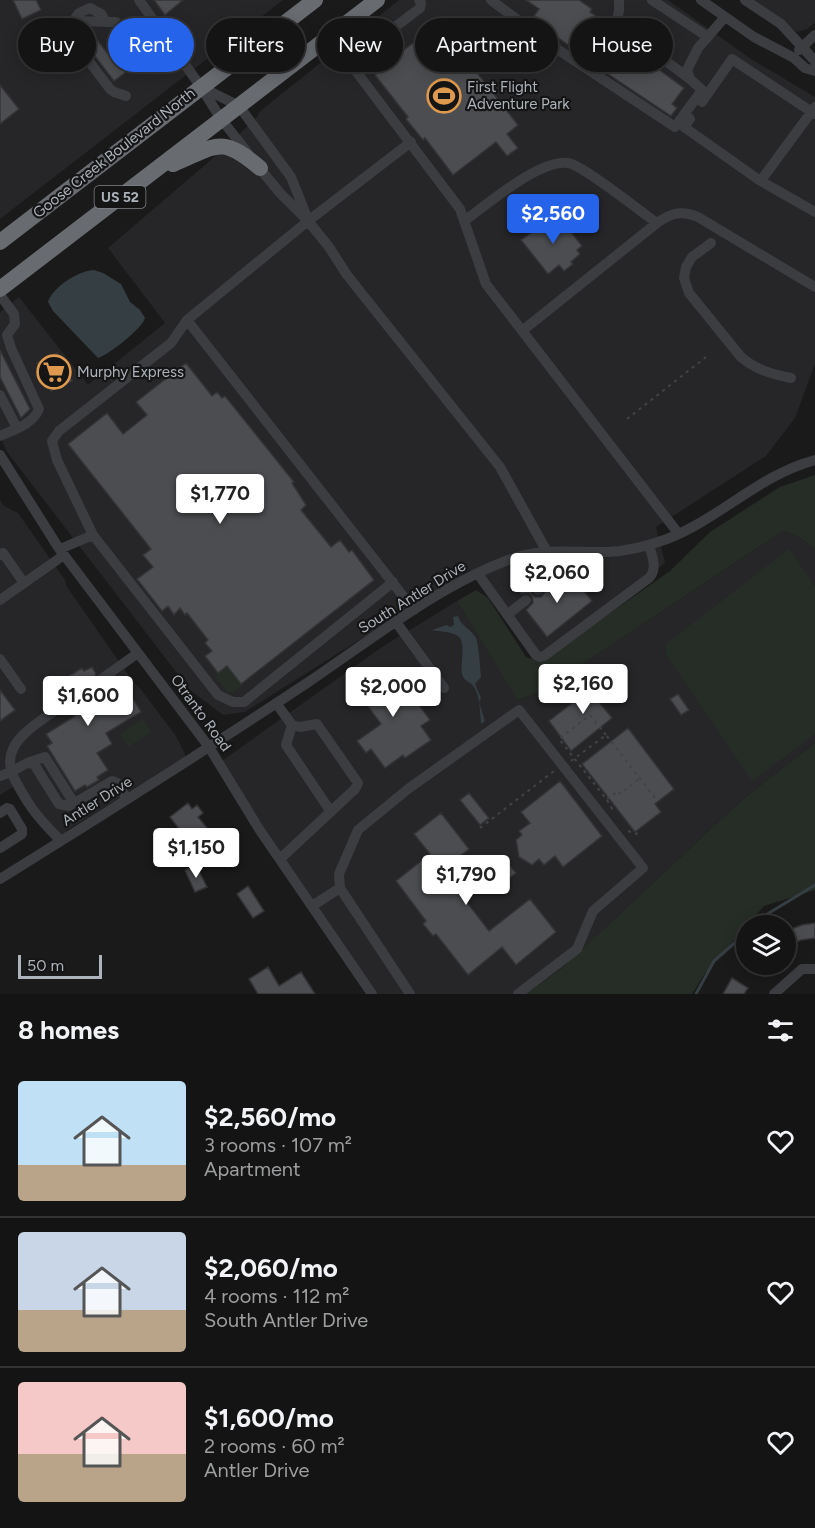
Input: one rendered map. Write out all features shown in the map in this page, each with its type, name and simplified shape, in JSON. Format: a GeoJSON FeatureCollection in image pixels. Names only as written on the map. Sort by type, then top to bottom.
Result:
{"type":"FeatureCollection","features":[{"type":"Feature","properties":{"kind":"highway","name":"Goose Creek Boulevard North"},"geometry":{"type":"LineString","coordinates":[[0,242],[315,0]]}},
{"type":"Feature","properties":{"kind":"highway","name":"US 52"},"geometry":{"type":"LineString","coordinates":[[0,289],[376,0]]}},
{"type":"Feature","properties":{"kind":"highway"},"geometry":{"type":"LineString","coordinates":[[153,172],[223,146],[237,150],[260,168]]}},
{"type":"Feature","properties":{"kind":"street"},"geometry":{"type":"LineString","coordinates":[[139,0],[221,119],[280,194],[309,221],[347,275],[500,467],[545,550],[543,582],[538,590]]}},
{"type":"Feature","properties":{"kind":"street"},"geometry":{"type":"LineString","coordinates":[[419,0],[420,8],[348,62],[460,209],[486,284],[678,533]]}},
{"type":"Feature","properties":{"kind":"street"},"geometry":{"type":"LineString","coordinates":[[493,0],[554,47],[675,127],[687,117],[732,59],[814,111],[759,180]]}},
{"type":"Feature","properties":{"kind":"street"},"geometry":{"type":"LineString","coordinates":[[619,0],[616,24],[702,90],[684,127],[759,180],[815,212]]}},
{"type":"Feature","properties":{"kind":"street"},"geometry":{"type":"LineString","coordinates":[[652,0],[708,37]]}},
{"type":"Feature","properties":{"kind":"street"},"geometry":{"type":"LineString","coordinates":[[701,0],[754,36],[794,58],[806,68],[815,71]]}},
{"type":"Feature","properties":{"kind":"street"},"geometry":{"type":"LineString","coordinates":[[745,0],[781,24],[815,61]]}},
{"type":"Feature","properties":{"kind":"street"},"geometry":{"type":"LineString","coordinates":[[108,20],[90,8],[79,13],[71,27],[73,40],[114,93],[126,96]]}},
{"type":"Feature","properties":{"kind":"street"},"geometry":{"type":"LineString","coordinates":[[690,80],[687,70],[698,48],[725,17]]}},
{"type":"Feature","properties":{"kind":"street"},"geometry":{"type":"LineString","coordinates":[[794,58],[801,46],[815,35]]}},
{"type":"Feature","properties":{"kind":"street"},"geometry":{"type":"LineString","coordinates":[[201,87],[239,106],[291,177],[309,221]]}},
{"type":"Feature","properties":{"kind":"street"},"geometry":{"type":"LineString","coordinates":[[393,582],[244,702],[233,702],[218,695],[93,535],[57,460],[52,441],[59,431],[171,343],[187,320],[411,142]]}},
{"type":"Feature","properties":{"kind":"street"},"geometry":{"type":"LineString","coordinates":[[464,221],[523,178],[558,163],[570,163],[584,170],[657,223]]}},
{"type":"Feature","properties":{"kind":"street"},"geometry":{"type":"LineString","coordinates":[[522,331],[657,223],[677,212],[686,212],[815,287]]}},
{"type":"Feature","properties":{"kind":"street"},"geometry":{"type":"LineString","coordinates":[[711,243],[692,257],[686,267],[684,278],[690,293],[750,365],[764,372],[791,378]]}},
{"type":"Feature","properties":{"kind":"street"},"geometry":{"type":"LineString","coordinates":[[0,295],[14,314],[15,324],[3,336],[11,348],[39,409],[36,416],[0,436]]}},
{"type":"Feature","properties":{"kind":"street"},"geometry":{"type":"LineString","coordinates":[[187,320],[414,610]]}},
{"type":"Feature","properties":{"kind":"street"},"geometry":{"type":"LineString","coordinates":[[0,395],[17,428]]}},
{"type":"Feature","properties":{"kind":"street","name":"Otranto Road"},"geometry":{"type":"LineString","coordinates":[[0,455],[62,552],[209,747],[280,859],[372,994]]}},
{"type":"Feature","properties":{"kind":"street","name":"South Antler Drive"},"geometry":{"type":"LineString","coordinates":[[209,747],[414,610],[478,573],[512,558],[545,550],[609,552],[649,544],[678,533],[778,473],[815,460]]}},
{"type":"Feature","properties":{"kind":"street"},"geometry":{"type":"LineString","coordinates":[[0,600],[62,552],[93,535]]}},
{"type":"Feature","properties":{"kind":"street"},"geometry":{"type":"LineString","coordinates":[[478,573],[536,655],[540,657],[654,573],[649,544]]}},
{"type":"Feature","properties":{"kind":"street"},"geometry":{"type":"LineString","coordinates":[[0,555],[3,553],[24,583]]}},
{"type":"Feature","properties":{"kind":"street"},"geometry":{"type":"LineString","coordinates":[[507,615],[526,600]]}},
{"type":"Feature","properties":{"kind":"street"},"geometry":{"type":"LineString","coordinates":[[396,622],[444,688]]}},
{"type":"Feature","properties":{"kind":"street"},"geometry":{"type":"LineString","coordinates":[[100,680],[138,653]]}},
{"type":"Feature","properties":{"kind":"street"},"geometry":{"type":"LineString","coordinates":[[0,659],[21,688]]}},
{"type":"Feature","properties":{"kind":"street"},"geometry":{"type":"LineString","coordinates":[[5,774],[13,748],[19,738],[67,702]]}},
{"type":"Feature","properties":{"kind":"street"},"geometry":{"type":"LineString","coordinates":[[276,703],[292,725],[300,727],[317,724],[357,783],[355,789],[280,859]]}},
{"type":"Feature","properties":{"kind":"street"},"geometry":{"type":"LineString","coordinates":[[410,994],[340,888],[339,874],[358,830],[408,789],[519,710],[643,868],[593,910],[577,949],[518,994]]}},
{"type":"Feature","properties":{"kind":"street"},"geometry":{"type":"LineString","coordinates":[[292,725],[286,745],[331,812]]}},
{"type":"Feature","properties":{"kind":"street","name":"Antler Drive"},"geometry":{"type":"LineString","coordinates":[[0,879],[209,747]]}},
{"type":"Feature","properties":{"kind":"street"},"geometry":{"type":"LineString","coordinates":[[5,774],[27,762],[34,764],[59,804],[64,806],[112,781],[117,783],[127,799]]}},
{"type":"Feature","properties":{"kind":"street"},"geometry":{"type":"LineString","coordinates":[[5,774],[30,807],[61,841]]}},
{"type":"Feature","properties":{"kind":"street"},"geometry":{"type":"LineString","coordinates":[[0,813],[7,808],[10,809],[22,829],[22,834],[0,848]]}},
{"type":"Feature","properties":{"kind":"street"},"geometry":{"type":"LineString","coordinates":[[312,906],[340,888]]}},
{"type":"Feature","properties":{"kind":"street"},"geometry":{"type":"LineString","coordinates":[[774,994],[802,969],[815,969]]}},
{"type":"Feature","properties":{"kind":"path"},"geometry":{"type":"LineString","coordinates":[[627,419],[706,357]]}},
{"type":"Feature","properties":{"kind":"path"},"geometry":{"type":"LineString","coordinates":[[606,735],[590,715],[559,740],[610,804],[618,820]]}},
{"type":"Feature","properties":{"kind":"path"},"geometry":{"type":"LineString","coordinates":[[621,826],[632,833],[638,832]]}},
{"type":"Feature","properties":{"kind":"shaded area"},"geometry":{"type":"Polygon","coordinates":[[[0,0],[283,0],[260,18],[206,18],[206,60],[194,69],[194,18],[108,18],[108,72],[190,72],[0,219],[0,0]]]}},
{"type":"Feature","properties":{"kind":"shaded area"},"geometry":{"type":"Polygon","coordinates":[[[399,0],[668,0],[751,59],[815,97],[815,364],[795,418],[766,456],[656,527],[665,563],[543,658],[527,650],[470,570],[245,712],[223,715],[190,690],[7,452],[0,437],[0,312],[19,297],[88,385],[165,323],[108,248],[226,147],[258,116],[259,112],[317,66],[317,72],[403,72],[403,18],[376,18],[399,0]]]}},
{"type":"Feature","properties":{"kind":"shaded area"},"geometry":{"type":"Polygon","coordinates":[[[753,0],[815,0],[815,23],[797,32],[753,0]]]}},
{"type":"Feature","properties":{"kind":"shaded area"},"geometry":{"type":"Polygon","coordinates":[[[94,270],[121,284],[130,302],[140,310],[145,318],[143,323],[124,341],[98,358],[53,311],[48,302],[55,291],[67,281],[81,273],[94,270]]]}},
{"type":"Feature","properties":{"kind":"shaded area"},"geometry":{"type":"Polygon","coordinates":[[[815,475],[815,549],[801,538],[783,531],[540,692],[518,700],[457,601],[476,590],[488,598],[526,657],[541,662],[670,571],[710,532],[780,487],[815,475]]]}},
{"type":"Feature","properties":{"kind":"shaded area"},"geometry":{"type":"Polygon","coordinates":[[[0,500],[4,506],[18,513],[134,683],[176,736],[185,754],[185,757],[67,830],[61,841],[16,785],[0,795],[0,500]]]}},
{"type":"Feature","properties":{"kind":"shaded area"},"geometry":{"type":"Polygon","coordinates":[[[783,531],[801,538],[815,549],[815,743],[744,798],[562,968],[526,994],[372,994],[219,763],[382,647],[457,601],[519,700],[540,692],[783,531]]]}},
{"type":"Feature","properties":{"kind":"shaded area"},"geometry":{"type":"Polygon","coordinates":[[[789,549],[815,586],[815,734],[752,781],[666,654],[666,644],[789,549]]]}},
{"type":"Feature","properties":{"kind":"shaded area"},"geometry":{"type":"Polygon","coordinates":[[[458,616],[476,638],[479,651],[481,677],[475,684],[481,698],[479,702],[485,721],[481,724],[476,691],[462,674],[461,640],[453,634],[432,630],[454,625],[453,617],[458,616]]]}},
{"type":"Feature","properties":{"kind":"shaded area"},"geometry":{"type":"Polygon","coordinates":[[[227,666],[242,685],[233,693],[227,692],[215,676],[227,666]]]}},
{"type":"Feature","properties":{"kind":"shaded area"},"geometry":{"type":"Polygon","coordinates":[[[143,719],[152,732],[128,747],[120,734],[143,719]]]}},
{"type":"Feature","properties":{"kind":"shaded area"},"geometry":{"type":"Polygon","coordinates":[[[815,743],[815,890],[764,906],[756,915],[736,915],[736,938],[705,973],[692,994],[526,994],[562,968],[744,798],[815,743]]]}},
{"type":"Feature","properties":{"kind":"shaded area"},"geometry":{"type":"Polygon","coordinates":[[[220,841],[232,846],[238,858],[236,865],[228,868],[218,862],[209,862],[205,858],[208,850],[220,841]]]}},
{"type":"Feature","properties":{"kind":"building"},"geometry":{"type":"Polygon","coordinates":[[[13,0],[36,0],[41,10],[22,18],[13,0]]]}},
{"type":"Feature","properties":{"kind":"building"},"geometry":{"type":"Polygon","coordinates":[[[154,0],[183,0],[165,15],[154,0]]]}},
{"type":"Feature","properties":{"kind":"building"},"geometry":{"type":"Polygon","coordinates":[[[526,0],[579,0],[592,9],[590,12],[598,18],[570,18],[570,46],[558,38],[558,18],[533,18],[539,9],[526,0]]]}},
{"type":"Feature","properties":{"kind":"building"},"geometry":{"type":"Polygon","coordinates":[[[96,39],[108,54],[108,72],[126,72],[114,81],[96,58],[96,39]]]}},
{"type":"Feature","properties":{"kind":"building","name":"First Flight Adventure Park"},"geometry":{"type":"Polygon","coordinates":[[[415,42],[415,72],[477,72],[518,125],[507,134],[518,148],[507,156],[496,142],[453,175],[425,138],[423,140],[406,119],[408,117],[375,75],[379,72],[403,72],[403,50],[415,42]]]}},
{"type":"Feature","properties":{"kind":"building"},"geometry":{"type":"Polygon","coordinates":[[[606,72],[662,72],[684,88],[672,104],[677,108],[671,116],[606,72]]]}},
{"type":"Feature","properties":{"kind":"building"},"geometry":{"type":"Polygon","coordinates":[[[0,85],[19,109],[0,124],[0,85]]]}},
{"type":"Feature","properties":{"kind":"building"},"geometry":{"type":"Polygon","coordinates":[[[557,214],[582,246],[577,250],[580,254],[571,262],[573,264],[564,271],[559,265],[548,274],[521,240],[557,214]]]}},
{"type":"Feature","properties":{"kind":"building"},"geometry":{"type":"Polygon","coordinates":[[[0,350],[30,409],[21,418],[0,377],[0,350]]]}},
{"type":"Feature","properties":{"kind":"building","name":"Murphy Express"},"geometry":{"type":"Polygon","coordinates":[[[57,353],[72,381],[51,391],[37,363],[57,353]]]}},
{"type":"Feature","properties":{"kind":"building"},"geometry":{"type":"Polygon","coordinates":[[[186,363],[212,396],[217,392],[222,398],[225,396],[294,482],[292,483],[306,505],[301,510],[331,547],[340,540],[349,552],[352,550],[374,580],[241,684],[227,666],[218,673],[205,656],[212,651],[205,643],[208,640],[187,613],[185,615],[180,608],[174,615],[168,606],[162,611],[137,579],[153,567],[143,555],[151,549],[68,444],[107,413],[123,434],[147,415],[136,402],[186,363]]]}},
{"type":"Feature","properties":{"kind":"building"},"geometry":{"type":"Polygon","coordinates":[[[569,572],[592,601],[547,637],[526,610],[533,603],[532,596],[528,593],[521,594],[519,591],[532,581],[531,593],[535,597],[541,597],[547,589],[569,572]]]}},
{"type":"Feature","properties":{"kind":"building"},"geometry":{"type":"Polygon","coordinates":[[[92,667],[96,674],[93,680],[94,685],[104,686],[108,693],[124,683],[141,712],[106,733],[112,744],[97,753],[108,770],[97,777],[99,780],[75,791],[47,746],[52,743],[46,734],[75,716],[71,709],[74,704],[73,698],[69,695],[63,696],[56,684],[82,668],[84,671],[92,667]]]}},
{"type":"Feature","properties":{"kind":"building"},"geometry":{"type":"Polygon","coordinates":[[[398,667],[412,687],[408,690],[430,720],[421,726],[431,740],[405,758],[403,755],[385,768],[371,749],[366,753],[357,741],[381,724],[356,690],[380,672],[384,678],[398,667]]]}},
{"type":"Feature","properties":{"kind":"building"},"geometry":{"type":"Polygon","coordinates":[[[607,673],[615,684],[595,697],[612,718],[571,751],[549,721],[582,695],[580,691],[607,673]]]}},
{"type":"Feature","properties":{"kind":"building"},"geometry":{"type":"Polygon","coordinates":[[[0,690],[15,710],[0,721],[0,690]]]}},
{"type":"Feature","properties":{"kind":"building"},"geometry":{"type":"Polygon","coordinates":[[[678,694],[689,710],[681,715],[670,699],[678,694]]]}},
{"type":"Feature","properties":{"kind":"building"},"geometry":{"type":"Polygon","coordinates":[[[628,728],[674,789],[655,804],[661,812],[635,832],[582,764],[628,728]]]}},
{"type":"Feature","properties":{"kind":"building"},"geometry":{"type":"Polygon","coordinates":[[[560,781],[602,836],[563,867],[555,856],[544,865],[539,859],[532,865],[519,857],[516,840],[522,835],[519,831],[530,823],[521,812],[560,781]]]}},
{"type":"Feature","properties":{"kind":"building"},"geometry":{"type":"Polygon","coordinates":[[[469,793],[489,818],[480,825],[460,800],[469,793]]]}},
{"type":"Feature","properties":{"kind":"building"},"geometry":{"type":"Polygon","coordinates":[[[188,803],[192,809],[197,805],[203,813],[198,817],[207,828],[189,842],[170,817],[188,803]]]}},
{"type":"Feature","properties":{"kind":"building"},"geometry":{"type":"Polygon","coordinates":[[[441,813],[469,849],[442,870],[489,931],[530,899],[556,932],[516,965],[502,947],[468,975],[436,934],[433,936],[423,924],[426,921],[396,881],[430,854],[414,834],[441,813]]]}},
{"type":"Feature","properties":{"kind":"building"},"geometry":{"type":"Polygon","coordinates":[[[503,857],[516,873],[496,889],[483,873],[503,857]]]}},
{"type":"Feature","properties":{"kind":"building"},"geometry":{"type":"Polygon","coordinates":[[[196,865],[207,887],[195,892],[185,870],[196,865]]]}},
{"type":"Feature","properties":{"kind":"building"},"geometry":{"type":"Polygon","coordinates":[[[248,886],[264,911],[253,918],[237,894],[248,886]]]}},
{"type":"Feature","properties":{"kind":"building"},"geometry":{"type":"Polygon","coordinates":[[[815,923],[815,938],[796,942],[796,927],[815,923]]]}},
{"type":"Feature","properties":{"kind":"building"},"geometry":{"type":"Polygon","coordinates":[[[268,967],[279,986],[301,972],[315,994],[258,994],[249,979],[268,967]]]}},
{"type":"Feature","properties":{"kind":"building"},"geometry":{"type":"Polygon","coordinates":[[[732,978],[748,988],[744,994],[723,994],[732,978]]]}},
{"type":"Feature","properties":{"kind":"waterway"},"geometry":{"type":"LineString","coordinates":[[767,915],[815,885]]}},
{"type":"Feature","properties":{"kind":"waterway"},"geometry":{"type":"LineString","coordinates":[[696,994],[714,961],[736,942]]}},
{"type":"Feature","properties":{"kind":"tunnel"},"geometry":{"type":"LineString","coordinates":[[67,702],[100,680]]}},
{"type":"Feature","properties":{"kind":"place","name":"First Flight Adventure Park"},"geometry":{"type":"Point","coordinates":[444,96]}},
{"type":"Feature","properties":{"kind":"place","name":"Murphy Express"},"geometry":{"type":"Point","coordinates":[54,372]}}]}
